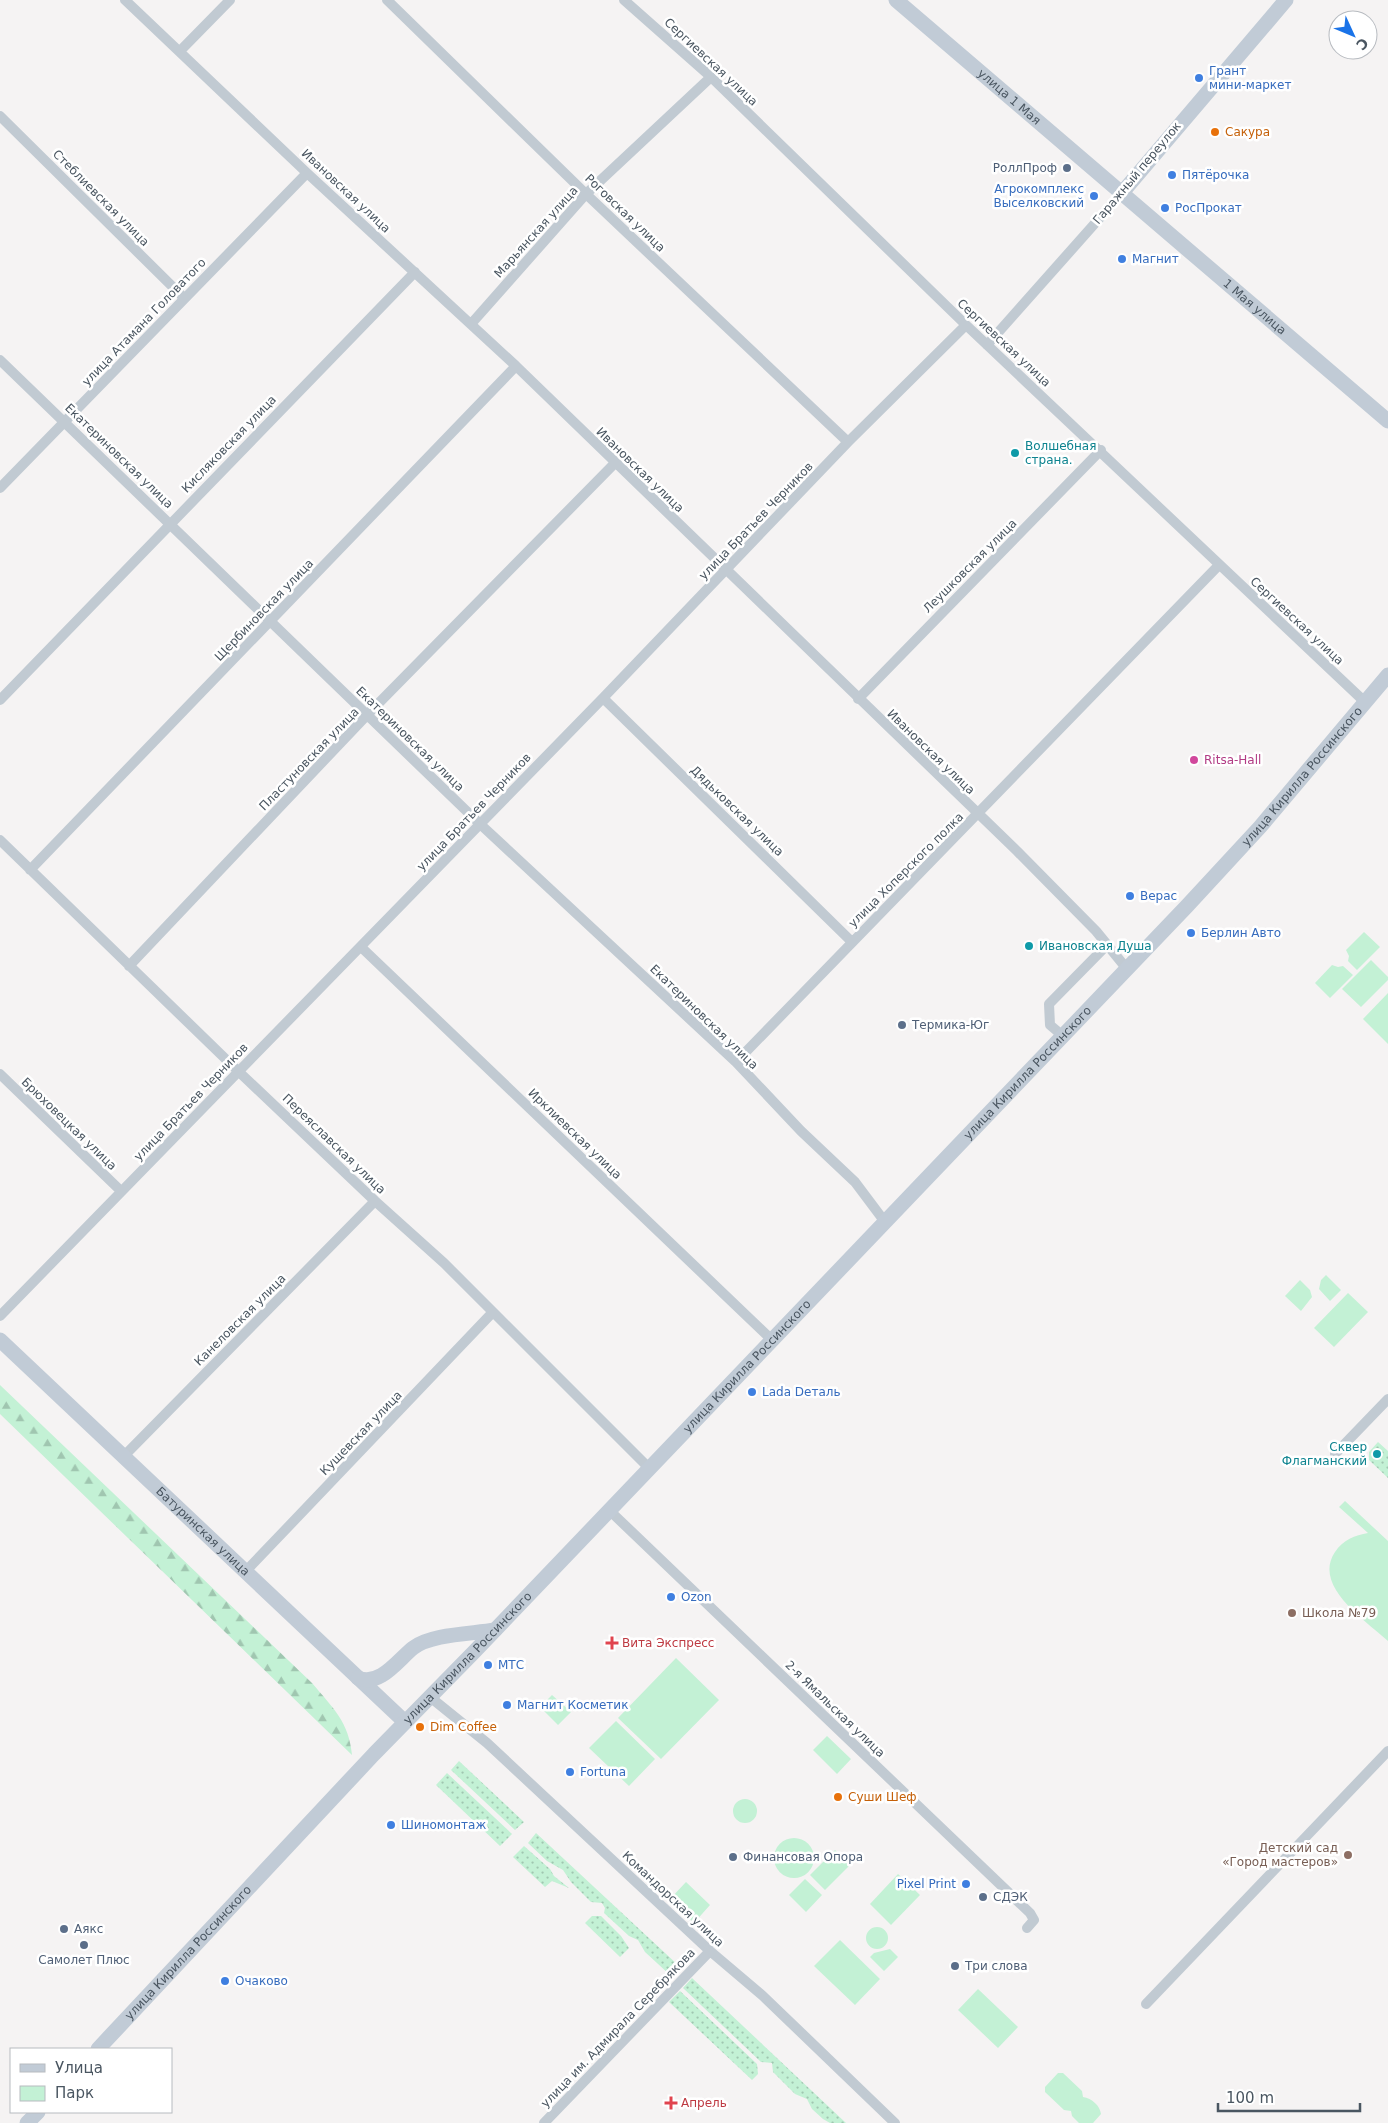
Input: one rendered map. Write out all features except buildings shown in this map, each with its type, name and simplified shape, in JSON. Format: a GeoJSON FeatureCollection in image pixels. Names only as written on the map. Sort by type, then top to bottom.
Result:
{"type":"FeatureCollection","features":[{"type":"Feature","properties":{"kind":"main road","name":"улица 1 Мая"},"geometry":{"type":"LineString","coordinates":[[896,0],[1124,196]]}},
{"type":"Feature","properties":{"kind":"main road","name":"Гаражный переулок"},"geometry":{"type":"LineString","coordinates":[[1124,196],[1172,134],[1286,0]]}},
{"type":"Feature","properties":{"kind":"main road","name":"1 Мая улица"},"geometry":{"type":"LineString","coordinates":[[1124,196],[1388,421]]}},
{"type":"Feature","properties":{"kind":"main road","name":"улица Кирилла Россинского"},"geometry":{"type":"LineString","coordinates":[[99,2048],[405,1722],[1127,969],[1260,827],[1388,676]]}},
{"type":"Feature","properties":{"kind":"main road","name":"Батуринская улица"},"geometry":{"type":"LineString","coordinates":[[0,1340],[405,1722]]}},
{"type":"Feature","properties":{"kind":"main road"},"geometry":{"type":"LineString","coordinates":[[358,1678],[374,1679],[423,1642],[495,1630]]}},
{"type":"Feature","properties":{"kind":"main road"},"geometry":{"type":"LineString","coordinates":[[27,2123],[37,2113]]}},
{"type":"Feature","properties":{"kind":"street","name":"Ивановская улица"},"geometry":{"type":"LineString","coordinates":[[125,0],[307,174],[516,366],[614,464],[1066,900],[1127,969]]}},
{"type":"Feature","properties":{"kind":"street"},"geometry":{"type":"LineString","coordinates":[[180,51],[230,0]]}},
{"type":"Feature","properties":{"kind":"street","name":"Роговская улица"},"geometry":{"type":"LineString","coordinates":[[387,0],[586,194],[848,442]]}},
{"type":"Feature","properties":{"kind":"street","name":"Сергиевская улица"},"geometry":{"type":"LineString","coordinates":[[624,0],[711,77],[966,325],[1101,450],[1219,565],[1366,703]]}},
{"type":"Feature","properties":{"kind":"street","name":"Марьянская улица"},"geometry":{"type":"LineString","coordinates":[[471,324],[586,194],[711,77]]}},
{"type":"Feature","properties":{"kind":"street","name":"Стеблиевская улица"},"geometry":{"type":"LineString","coordinates":[[0,116],[184,298]]}},
{"type":"Feature","properties":{"kind":"street","name":"улица Атамана Головатого"},"geometry":{"type":"LineString","coordinates":[[0,488],[307,174]]}},
{"type":"Feature","properties":{"kind":"street","name":"Гаражный переулок"},"geometry":{"type":"LineString","coordinates":[[987,345],[1124,196]]}},
{"type":"Feature","properties":{"kind":"street","name":"Кисляковская улица"},"geometry":{"type":"LineString","coordinates":[[0,700],[415,272]]}},
{"type":"Feature","properties":{"kind":"street","name":"улица Братьев Черников"},"geometry":{"type":"LineString","coordinates":[[0,1316],[604,698],[848,442],[966,325]]}},
{"type":"Feature","properties":{"kind":"street","name":"Екатериновская улица"},"geometry":{"type":"LineString","coordinates":[[0,360],[480,824],[736,1062],[801,1131],[855,1182],[885,1222]]}},
{"type":"Feature","properties":{"kind":"street","name":"Щербиновская улица"},"geometry":{"type":"LineString","coordinates":[[30,870],[516,366]]}},
{"type":"Feature","properties":{"kind":"street","name":"Леушковская улица"},"geometry":{"type":"LineString","coordinates":[[858,699],[1101,450]]}},
{"type":"Feature","properties":{"kind":"street","name":"Пластуновская улица"},"geometry":{"type":"LineString","coordinates":[[129,966],[367,716],[614,464]]}},
{"type":"Feature","properties":{"kind":"street","name":"улица Хоперского полка"},"geometry":{"type":"LineString","coordinates":[[736,1062],[1219,565]]}},
{"type":"Feature","properties":{"kind":"street","name":"Дядьковская улица"},"geometry":{"type":"LineString","coordinates":[[604,698],[852,942]]}},
{"type":"Feature","properties":{"kind":"street","name":"Переяславская улица"},"geometry":{"type":"LineString","coordinates":[[0,840],[238,1071],[375,1201],[444,1263],[649,1468]]}},
{"type":"Feature","properties":{"kind":"street"},"geometry":{"type":"LineString","coordinates":[[1062,1036],[1050,1025],[1049,1004],[1107,945]]}},
{"type":"Feature","properties":{"kind":"street","name":"Ирклиевская улица"},"geometry":{"type":"LineString","coordinates":[[361,946],[772,1340]]}},
{"type":"Feature","properties":{"kind":"street","name":"Брюховецкая улица"},"geometry":{"type":"LineString","coordinates":[[0,1074],[121,1192]]}},
{"type":"Feature","properties":{"kind":"street","name":"Канеловская улица"},"geometry":{"type":"LineString","coordinates":[[124,1456],[375,1201]]}},
{"type":"Feature","properties":{"kind":"street","name":"Кущевская улица"},"geometry":{"type":"LineString","coordinates":[[246,1571],[494,1312]]}},
{"type":"Feature","properties":{"kind":"street"},"geometry":{"type":"LineString","coordinates":[[1335,1454],[1388,1400]]}},
{"type":"Feature","properties":{"kind":"street","name":"2-я Ямальская улица"},"geometry":{"type":"LineString","coordinates":[[609,1510],[1030,1913],[1034,1920],[1027,1928]]}},
{"type":"Feature","properties":{"kind":"street","name":"Командорская улица"},"geometry":{"type":"LineString","coordinates":[[430,1697],[487,1742],[710,1951],[763,1996],[896,2123]]}},
{"type":"Feature","properties":{"kind":"street"},"geometry":{"type":"LineString","coordinates":[[1146,2004],[1388,1751]]}},
{"type":"Feature","properties":{"kind":"street","name":"улица им. Адмирала Серебрякова"},"geometry":{"type":"LineString","coordinates":[[544,2123],[710,1951]]}},
{"type":"Feature","properties":{"kind":"green space"},"geometry":{"type":"Polygon","coordinates":[[[1364,932],[1380,947],[1357,970],[1348,961],[1349,956],[1346,950],[1364,932]]]}},
{"type":"Feature","properties":{"kind":"green space"},"geometry":{"type":"Polygon","coordinates":[[[1371,960],[1388,977],[1388,980],[1361,1007],[1342,989],[1371,960]]]}},
{"type":"Feature","properties":{"kind":"green space"},"geometry":{"type":"Polygon","coordinates":[[[1332,965],[1343,966],[1353,975],[1330,998],[1315,983],[1332,965]]]}},
{"type":"Feature","properties":{"kind":"green space"},"geometry":{"type":"Polygon","coordinates":[[[1388,993],[1388,1044],[1363,1019],[1388,993]]]}},
{"type":"Feature","properties":{"kind":"green space"},"geometry":{"type":"Polygon","coordinates":[[[1326,1275],[1341,1290],[1330,1301],[1319,1289],[1321,1280],[1326,1275]]]}},
{"type":"Feature","properties":{"kind":"green space"},"geometry":{"type":"Polygon","coordinates":[[[1300,1280],[1310,1290],[1312,1297],[1301,1311],[1285,1296],[1300,1280]]]}},
{"type":"Feature","properties":{"kind":"green space"},"geometry":{"type":"Polygon","coordinates":[[[1348,1293],[1368,1312],[1334,1347],[1314,1328],[1348,1293]]]}},
{"type":"Feature","properties":{"kind":"green space"},"geometry":{"type":"Polygon","coordinates":[[[0,1385],[312,1683],[344,1724],[352,1755],[0,1414],[0,1385]]]}},
{"type":"Feature","properties":{"kind":"green space"},"geometry":{"type":"Polygon","coordinates":[[[1378,1442],[1388,1451],[1388,1478],[1369,1460],[1369,1452],[1378,1442]]]}},
{"type":"Feature","properties":{"kind":"green space"},"geometry":{"type":"Polygon","coordinates":[[[1345,1501],[1388,1541],[1388,1641],[1345,1602],[1336,1590],[1330,1577],[1330,1565],[1338,1548],[1358,1535],[1368,1533],[1339,1507],[1345,1501]]]}},
{"type":"Feature","properties":{"kind":"green space"},"geometry":{"type":"Polygon","coordinates":[[[676,1658],[719,1700],[661,1759],[618,1718],[676,1658]]]}},
{"type":"Feature","properties":{"kind":"green space"},"geometry":{"type":"Polygon","coordinates":[[[552,1695],[571,1712],[558,1725],[540,1707],[552,1695]]]}},
{"type":"Feature","properties":{"kind":"green space"},"geometry":{"type":"Polygon","coordinates":[[[616,1721],[655,1759],[629,1786],[589,1748],[616,1721]]]}},
{"type":"Feature","properties":{"kind":"green space"},"geometry":{"type":"Polygon","coordinates":[[[827,1736],[851,1759],[837,1774],[813,1750],[827,1736]]]}},
{"type":"Feature","properties":{"kind":"green space"},"geometry":{"type":"Polygon","coordinates":[[[459,1761],[524,1822],[515,1830],[451,1770],[459,1761]]]}},
{"type":"Feature","properties":{"kind":"green space"},"geometry":{"type":"Polygon","coordinates":[[[447,1773],[512,1834],[500,1846],[436,1785],[447,1773]]]}},
{"type":"Feature","properties":{"kind":"green space"},"geometry":{"type":"Polygon","coordinates":[[[745,1799],[754,1802],[757,1811],[754,1820],[745,1823],[736,1820],[733,1811],[736,1802],[745,1799]]]}},
{"type":"Feature","properties":{"kind":"green space"},"geometry":{"type":"Polygon","coordinates":[[[536,1833],[679,1966],[670,1975],[645,1952],[638,1940],[629,1936],[604,1913],[605,1908],[602,1903],[591,1902],[571,1882],[563,1870],[547,1861],[528,1843],[536,1833]]]}},
{"type":"Feature","properties":{"kind":"green space"},"geometry":{"type":"Polygon","coordinates":[[[798,1838],[805,1841],[811,1847],[814,1858],[813,1866],[805,1875],[798,1878],[790,1878],[783,1875],[775,1866],[774,1854],[777,1847],[786,1839],[798,1838]]]}},
{"type":"Feature","properties":{"kind":"green space"},"geometry":{"type":"Polygon","coordinates":[[[524,1846],[569,1888],[552,1881],[545,1887],[513,1857],[524,1846]]]}},
{"type":"Feature","properties":{"kind":"green space"},"geometry":{"type":"Polygon","coordinates":[[[835,1850],[850,1865],[825,1890],[810,1875],[835,1850]]]}},
{"type":"Feature","properties":{"kind":"green space"},"geometry":{"type":"Polygon","coordinates":[[[898,1874],[920,1895],[891,1925],[870,1904],[898,1874]]]}},
{"type":"Feature","properties":{"kind":"green space"},"geometry":{"type":"Polygon","coordinates":[[[805,1879],[822,1895],[806,1912],[789,1895],[805,1879]]]}},
{"type":"Feature","properties":{"kind":"green space"},"geometry":{"type":"Polygon","coordinates":[[[686,1882],[710,1905],[694,1923],[670,1899],[686,1882]]]}},
{"type":"Feature","properties":{"kind":"green space"},"geometry":{"type":"Polygon","coordinates":[[[592,1916],[601,1916],[621,1936],[629,1948],[620,1957],[585,1923],[592,1916]]]}},
{"type":"Feature","properties":{"kind":"green space"},"geometry":{"type":"Polygon","coordinates":[[[877,1927],[887,1934],[888,1938],[881,1948],[877,1949],[867,1942],[866,1938],[873,1928],[877,1927]]]}},
{"type":"Feature","properties":{"kind":"green space"},"geometry":{"type":"Polygon","coordinates":[[[840,1940],[880,1979],[855,2005],[814,1966],[840,1940]]]}},
{"type":"Feature","properties":{"kind":"green space"},"geometry":{"type":"Polygon","coordinates":[[[890,1949],[898,1957],[884,1971],[870,1957],[874,1953],[890,1949]]]}},
{"type":"Feature","properties":{"kind":"green space"},"geometry":{"type":"Polygon","coordinates":[[[692,1978],[846,2123],[830,2123],[823,2119],[812,2109],[807,2099],[795,2094],[773,2072],[772,2063],[761,2062],[683,1988],[692,1978]]]}},
{"type":"Feature","properties":{"kind":"green space"},"geometry":{"type":"Polygon","coordinates":[[[978,1989],[1018,2027],[998,2048],[958,2010],[978,1989]]]}},
{"type":"Feature","properties":{"kind":"green space"},"geometry":{"type":"Polygon","coordinates":[[[680,1991],[757,2064],[758,2074],[752,2080],[669,2002],[680,1991]]]}},
{"type":"Feature","properties":{"kind":"green space"},"geometry":{"type":"Polygon","coordinates":[[[1058,2073],[1063,2073],[1082,2091],[1083,2097],[1097,2105],[1101,2114],[1093,2123],[1079,2123],[1072,2116],[1071,2111],[1064,2110],[1045,2092],[1045,2087],[1058,2073]]]}},
{"type":"Feature","properties":{"kind":"place","name":"Грант мини-маркет"},"geometry":{"type":"Point","coordinates":[1199,78]}},
{"type":"Feature","properties":{"kind":"place","name":"Сакура"},"geometry":{"type":"Point","coordinates":[1215,132]}},
{"type":"Feature","properties":{"kind":"place","name":"РоллПроф"},"geometry":{"type":"Point","coordinates":[1067,168]}},
{"type":"Feature","properties":{"kind":"place","name":"Пятёрочка"},"geometry":{"type":"Point","coordinates":[1172,175]}},
{"type":"Feature","properties":{"kind":"place","name":"Агрокомплекс Выселковский"},"geometry":{"type":"Point","coordinates":[1094,196]}},
{"type":"Feature","properties":{"kind":"place","name":"РосПрокат"},"geometry":{"type":"Point","coordinates":[1165,208]}},
{"type":"Feature","properties":{"kind":"place","name":"Магнит"},"geometry":{"type":"Point","coordinates":[1122,259]}},
{"type":"Feature","properties":{"kind":"place","name":"Волшебная страна."},"geometry":{"type":"Point","coordinates":[1015,453]}},
{"type":"Feature","properties":{"kind":"place","name":"Ritsa-Hall"},"geometry":{"type":"Point","coordinates":[1194,760]}},
{"type":"Feature","properties":{"kind":"place","name":"Верас"},"geometry":{"type":"Point","coordinates":[1130,896]}},
{"type":"Feature","properties":{"kind":"place","name":"Берлин Авто"},"geometry":{"type":"Point","coordinates":[1191,933]}},
{"type":"Feature","properties":{"kind":"place","name":"Ивановская Душа"},"geometry":{"type":"Point","coordinates":[1029,946]}},
{"type":"Feature","properties":{"kind":"place","name":"Термика-Юг"},"geometry":{"type":"Point","coordinates":[902,1025]}},
{"type":"Feature","properties":{"kind":"place","name":"Lada Dеталь"},"geometry":{"type":"Point","coordinates":[752,1392]}},
{"type":"Feature","properties":{"kind":"place","name":"Сквер Флагманский"},"geometry":{"type":"Point","coordinates":[1377,1454]}},
{"type":"Feature","properties":{"kind":"place","name":"Ozon"},"geometry":{"type":"Point","coordinates":[671,1597]}},
{"type":"Feature","properties":{"kind":"place","name":"Школа №79"},"geometry":{"type":"Point","coordinates":[1292,1613]}},
{"type":"Feature","properties":{"kind":"place","name":"Вита Экспресс"},"geometry":{"type":"Point","coordinates":[612,1643]}},
{"type":"Feature","properties":{"kind":"place","name":"МТС"},"geometry":{"type":"Point","coordinates":[488,1665]}},
{"type":"Feature","properties":{"kind":"place","name":"Магнит Косметик"},"geometry":{"type":"Point","coordinates":[507,1705]}},
{"type":"Feature","properties":{"kind":"place","name":"Dim Coffee"},"geometry":{"type":"Point","coordinates":[420,1727]}},
{"type":"Feature","properties":{"kind":"place","name":"Fortuna"},"geometry":{"type":"Point","coordinates":[570,1772]}},
{"type":"Feature","properties":{"kind":"place","name":"Суши Шеф"},"geometry":{"type":"Point","coordinates":[838,1797]}},
{"type":"Feature","properties":{"kind":"place","name":"Шиномонтаж"},"geometry":{"type":"Point","coordinates":[391,1825]}},
{"type":"Feature","properties":{"kind":"place","name":"Детский сад «Город мастеров»"},"geometry":{"type":"Point","coordinates":[1348,1855]}},
{"type":"Feature","properties":{"kind":"place","name":"Финансовая Опора"},"geometry":{"type":"Point","coordinates":[733,1857]}},
{"type":"Feature","properties":{"kind":"place","name":"Pixel Print"},"geometry":{"type":"Point","coordinates":[966,1884]}},
{"type":"Feature","properties":{"kind":"place","name":"СДЭК"},"geometry":{"type":"Point","coordinates":[983,1897]}},
{"type":"Feature","properties":{"kind":"place","name":"Аякс"},"geometry":{"type":"Point","coordinates":[64,1929]}},
{"type":"Feature","properties":{"kind":"place","name":"Самолет Плюс"},"geometry":{"type":"Point","coordinates":[84,1945]}},
{"type":"Feature","properties":{"kind":"place","name":"Три слова"},"geometry":{"type":"Point","coordinates":[955,1966]}},
{"type":"Feature","properties":{"kind":"place","name":"Очаково"},"geometry":{"type":"Point","coordinates":[225,1981]}},
{"type":"Feature","properties":{"kind":"place","name":"Апрель"},"geometry":{"type":"Point","coordinates":[671,2103]}}]}
